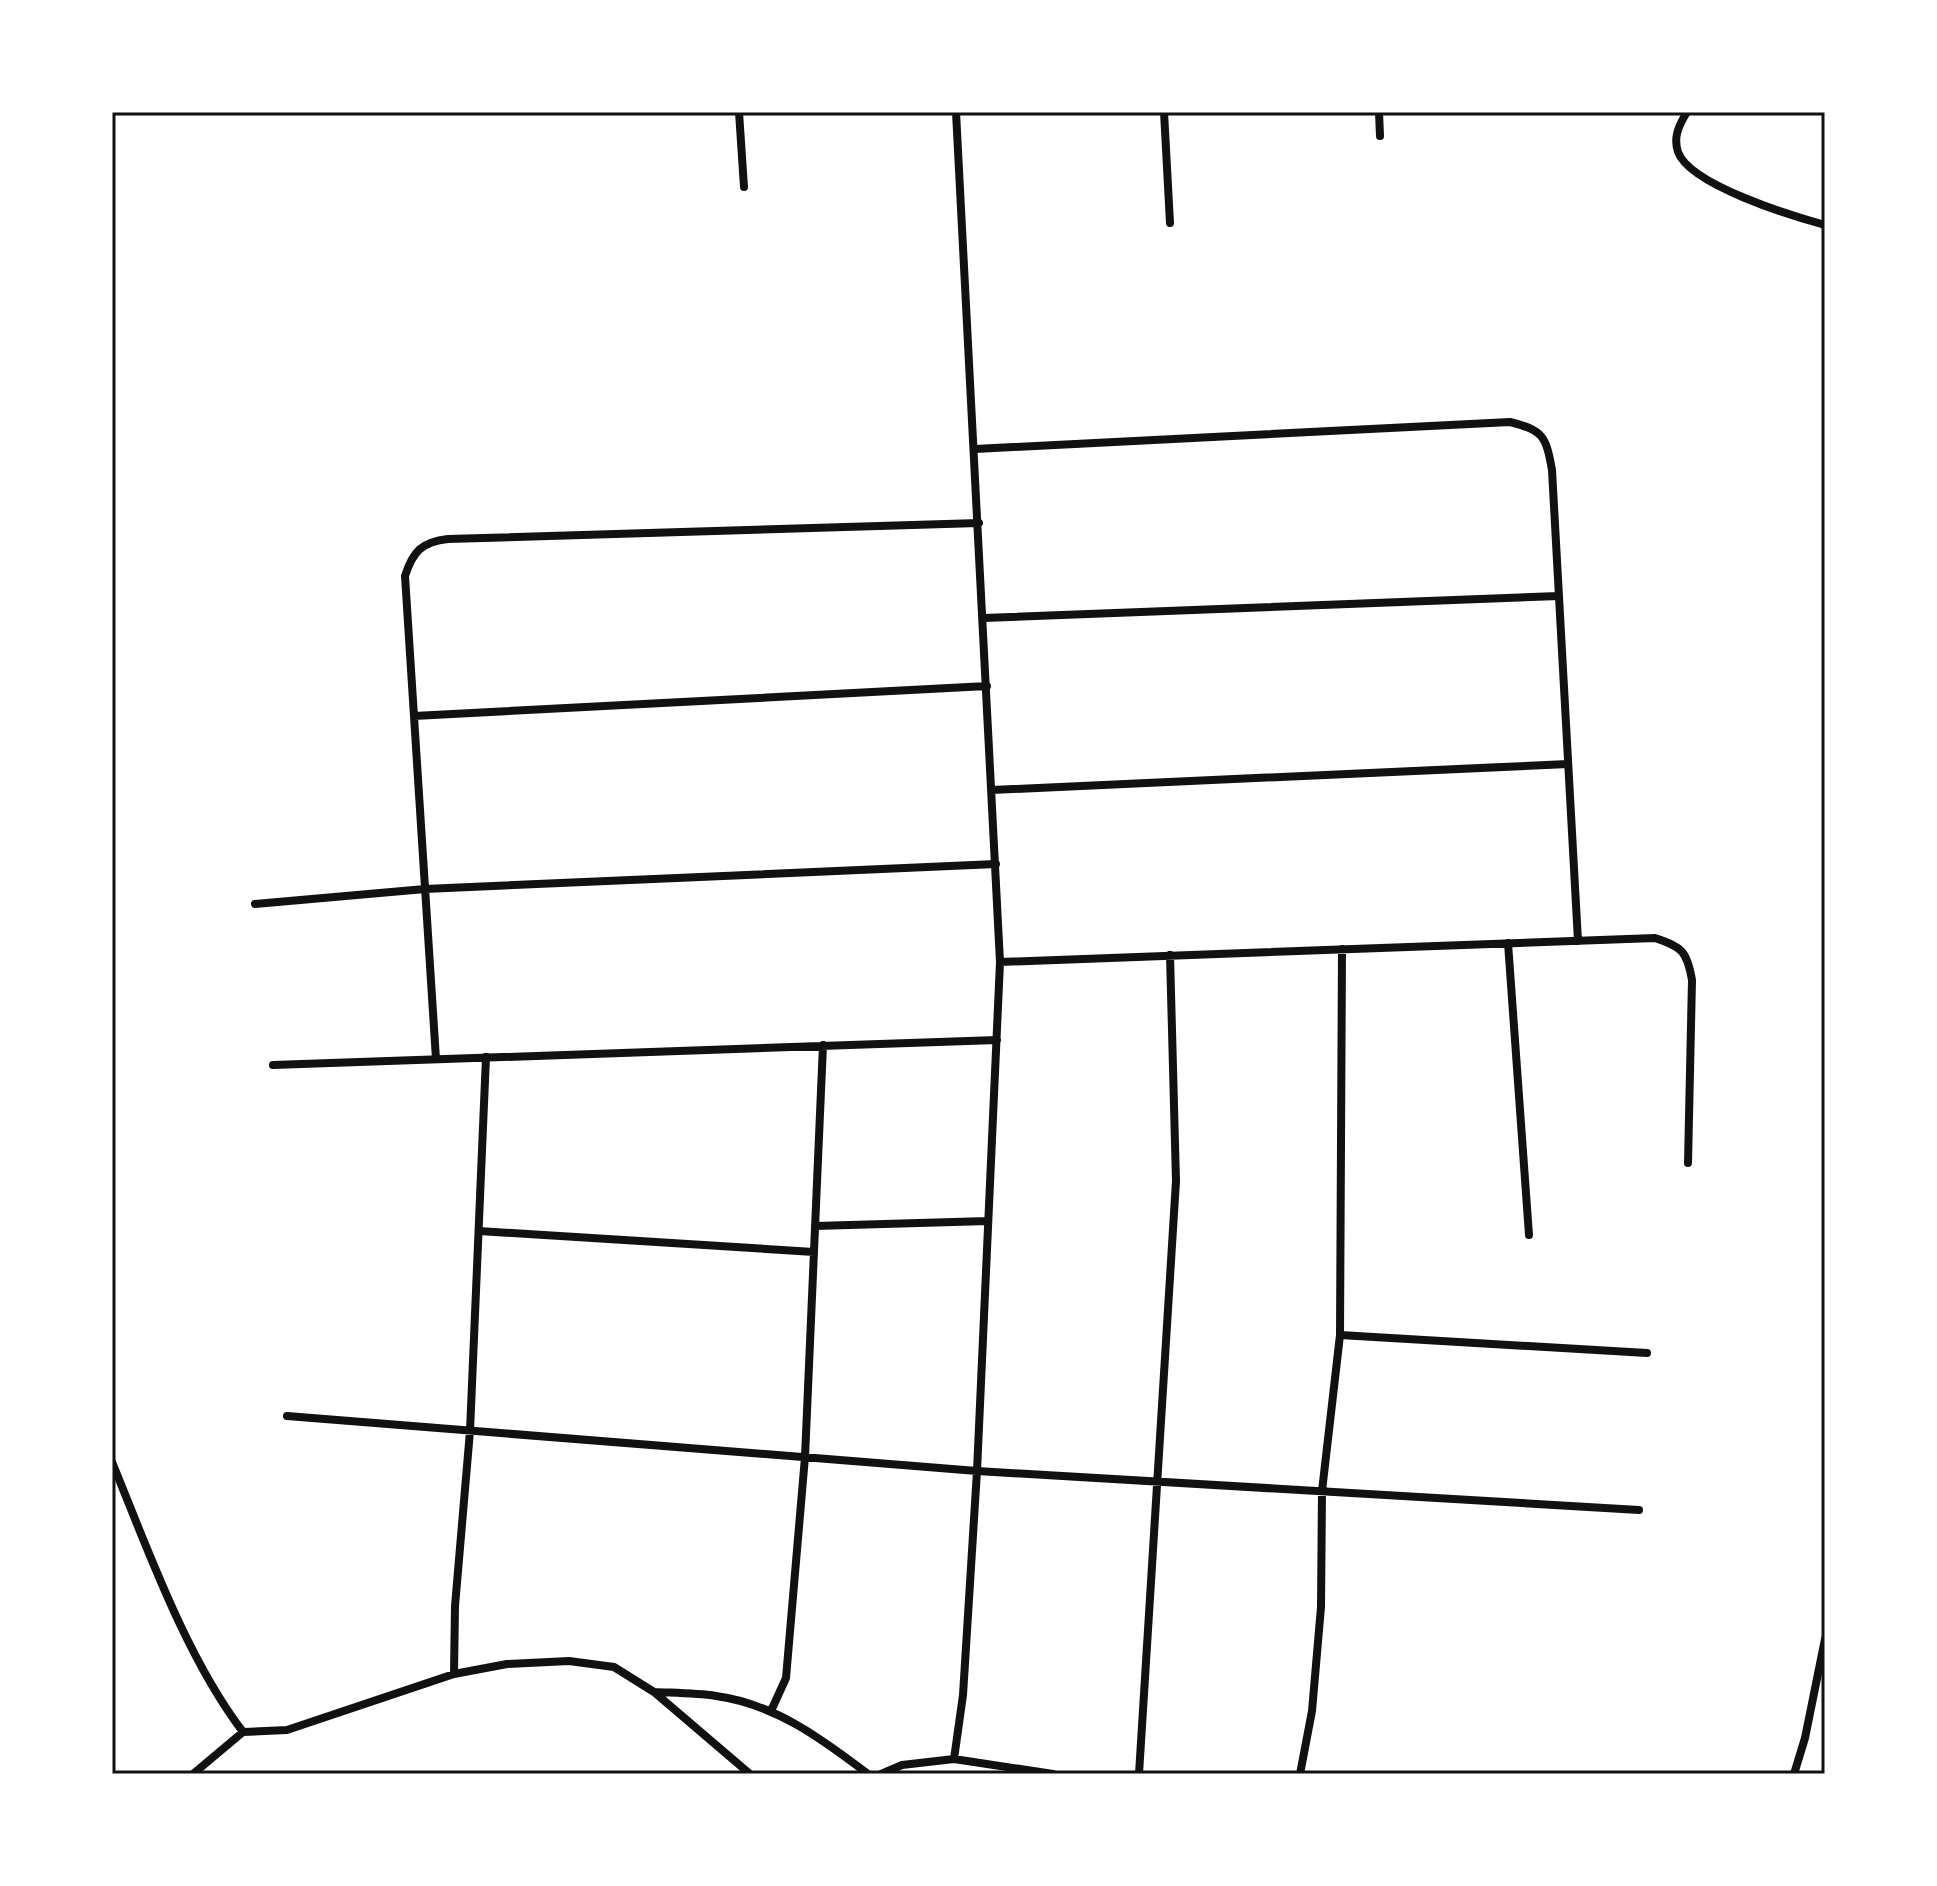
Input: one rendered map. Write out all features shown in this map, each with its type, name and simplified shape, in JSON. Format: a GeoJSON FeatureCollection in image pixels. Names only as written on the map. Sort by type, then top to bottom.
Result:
{"type":"FeatureCollection","features":[{"type":"Feature","properties":{"kind":"street"},"geometry":{"type":"LineString","coordinates":[[739,112],[744,187]]}},
{"type":"Feature","properties":{"kind":"street"},"geometry":{"type":"LineString","coordinates":[[954,1759],[963,1695],[977,1471],[1000,962],[956,112]]}},
{"type":"Feature","properties":{"kind":"street"},"geometry":{"type":"LineString","coordinates":[[1164,112],[1170,223]]}},
{"type":"Feature","properties":{"kind":"street"},"geometry":{"type":"LineString","coordinates":[[1379,112],[1380,136]]}},
{"type":"Feature","properties":{"kind":"street"},"geometry":{"type":"LineString","coordinates":[[1687,112],[1675,139],[1679,154],[1688,167],[1722,189],[1825,225]]}},
{"type":"Feature","properties":{"kind":"street"},"geometry":{"type":"LineString","coordinates":[[975,449],[1510,422],[1542,435],[1550,459],[1578,941]]}},
{"type":"Feature","properties":{"kind":"street"},"geometry":{"type":"LineString","coordinates":[[436,1059],[405,576],[418,547],[433,541],[979,523]]}},
{"type":"Feature","properties":{"kind":"street"},"geometry":{"type":"LineString","coordinates":[[983,618],[1559,596]]}},
{"type":"Feature","properties":{"kind":"street"},"geometry":{"type":"LineString","coordinates":[[414,716],[987,686]]}},
{"type":"Feature","properties":{"kind":"street"},"geometry":{"type":"LineString","coordinates":[[992,790],[1568,764]]}},
{"type":"Feature","properties":{"kind":"street"},"geometry":{"type":"LineString","coordinates":[[255,904],[425,889],[996,864]]}},
{"type":"Feature","properties":{"kind":"street"},"geometry":{"type":"LineString","coordinates":[[1000,962],[1655,938],[1679,946],[1688,960],[1692,980],[1688,1163]]}},
{"type":"Feature","properties":{"kind":"street"},"geometry":{"type":"LineString","coordinates":[[1508,943],[1529,1235]]}},
{"type":"Feature","properties":{"kind":"street"},"geometry":{"type":"LineString","coordinates":[[1300,1774],[1312,1711],[1321,1607],[1322,1491],[1340,1335],[1342,949]]}},
{"type":"Feature","properties":{"kind":"street"},"geometry":{"type":"LineString","coordinates":[[1139,1774],[1176,1181],[1170,955]]}},
{"type":"Feature","properties":{"kind":"street"},"geometry":{"type":"LineString","coordinates":[[273,1065],[997,1040]]}},
{"type":"Feature","properties":{"kind":"street"},"geometry":{"type":"LineString","coordinates":[[771,1711],[786,1678],[805,1457],[823,1045]]}},
{"type":"Feature","properties":{"kind":"street"},"geometry":{"type":"LineString","coordinates":[[454,1674],[455,1606],[470,1431],[486,1057]]}},
{"type":"Feature","properties":{"kind":"street"},"geometry":{"type":"LineString","coordinates":[[815,1226],[988,1221]]}},
{"type":"Feature","properties":{"kind":"street"},"geometry":{"type":"LineString","coordinates":[[479,1231],[814,1252]]}},
{"type":"Feature","properties":{"kind":"street"},"geometry":{"type":"LineString","coordinates":[[1340,1335],[1647,1353]]}},
{"type":"Feature","properties":{"kind":"street"},"geometry":{"type":"LineString","coordinates":[[287,1416],[977,1471],[1639,1510]]}},
{"type":"Feature","properties":{"kind":"street"},"geometry":{"type":"LineString","coordinates":[[112,1462],[160,1579],[219,1701],[243,1732]]}},
{"type":"Feature","properties":{"kind":"street"},"geometry":{"type":"LineString","coordinates":[[1794,1774],[1805,1738],[1825,1639]]}},
{"type":"Feature","properties":{"kind":"street"},"geometry":{"type":"LineString","coordinates":[[193,1774],[243,1732],[287,1730],[454,1674],[507,1664],[569,1661],[614,1667],[654,1692],[750,1774]]}},
{"type":"Feature","properties":{"kind":"street"},"geometry":{"type":"LineString","coordinates":[[654,1692],[719,1696],[771,1711],[820,1737],[868,1774]]}},
{"type":"Feature","properties":{"kind":"street"},"geometry":{"type":"LineString","coordinates":[[881,1774],[902,1765],[954,1759],[1053,1774]]}}]}
